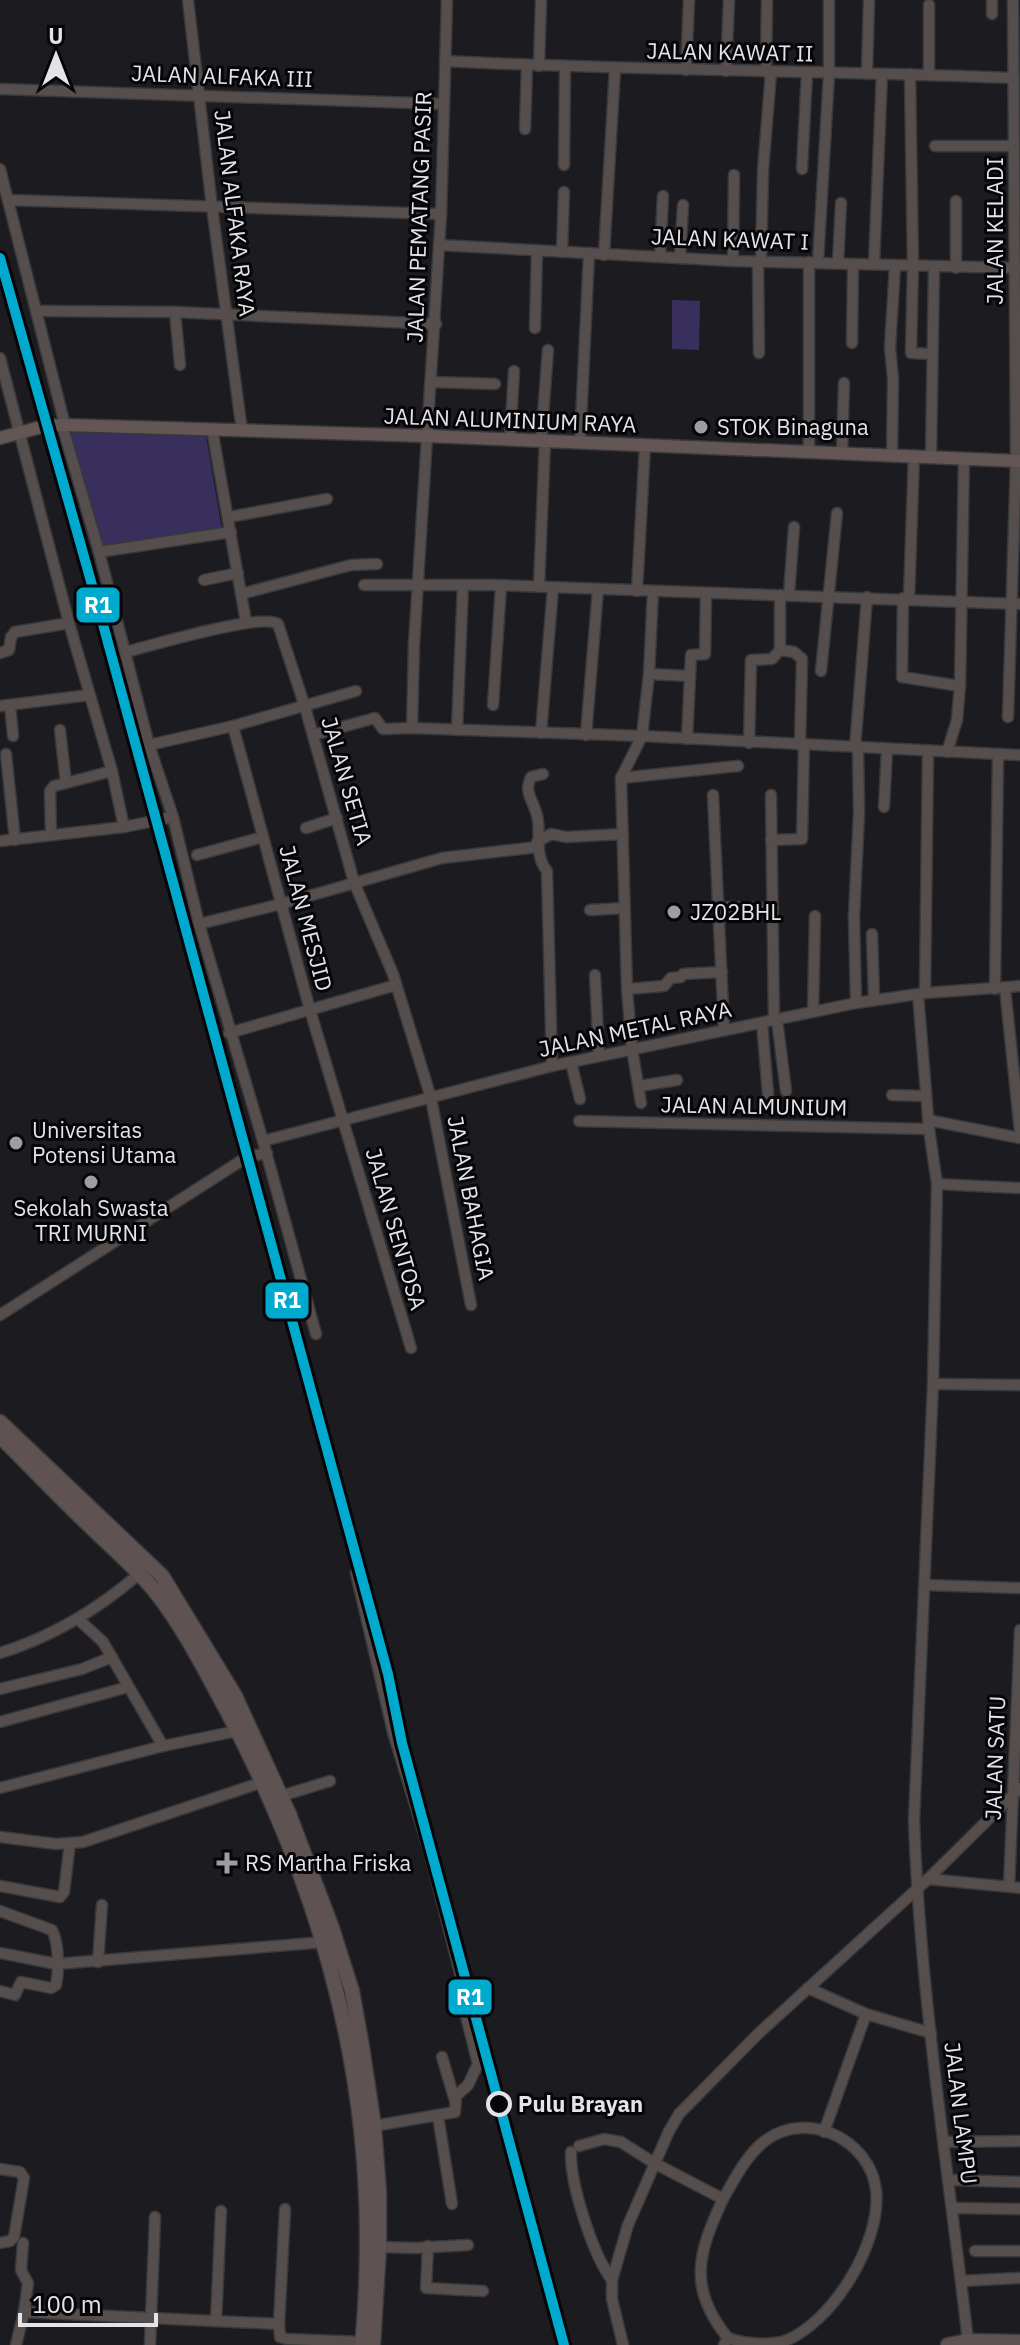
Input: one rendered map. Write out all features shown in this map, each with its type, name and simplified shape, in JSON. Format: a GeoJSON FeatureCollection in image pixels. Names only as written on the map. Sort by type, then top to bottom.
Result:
{"type":"FeatureCollection","features":[{"type":"Feature","properties":{"kind":"highway"},"geometry":{"type":"LineString","coordinates":[[0,1422],[162,1576],[235,1696],[281,1796],[332,1928],[352,1991],[374,2126],[379,2247],[366,2344]]}},
{"type":"Feature","properties":{"kind":"highway"},"geometry":{"type":"LineString","coordinates":[[0,1436],[157,1593],[188,1639],[263,1782],[305,1885],[325,1942],[347,2036],[361,2126],[367,2193],[366,2344]]}},
{"type":"Feature","properties":{"kind":"highway"},"geometry":{"type":"LineString","coordinates":[[948,2345],[968,2341],[1020,2342]]}},
{"type":"Feature","properties":{"kind":"main road","name":"JALAN ALUMINIUM RAYA"},"geometry":{"type":"LineString","coordinates":[[0,438],[45,426],[64,425],[428,436],[1018,461]]}},
{"type":"Feature","properties":{"kind":"street","name":"JALAN ALFAKA RAYA"},"geometry":{"type":"LineString","coordinates":[[188,0],[242,431]]}},
{"type":"Feature","properties":{"kind":"street","name":"JALAN PEMATANG PASIR"},"geometry":{"type":"LineString","coordinates":[[412,728],[418,585],[436,324],[447,0]]}},
{"type":"Feature","properties":{"kind":"street"},"geometry":{"type":"LineString","coordinates":[[525,129],[541,0]]}},
{"type":"Feature","properties":{"kind":"street"},"geometry":{"type":"LineString","coordinates":[[686,70],[689,0]]}},
{"type":"Feature","properties":{"kind":"street"},"geometry":{"type":"LineString","coordinates":[[726,71],[729,0]]}},
{"type":"Feature","properties":{"kind":"street"},"geometry":{"type":"LineString","coordinates":[[759,353],[759,262],[768,72],[767,0]]}},
{"type":"Feature","properties":{"kind":"street"},"geometry":{"type":"LineString","coordinates":[[809,452],[813,262],[829,74],[829,0]]}},
{"type":"Feature","properties":{"kind":"street"},"geometry":{"type":"LineString","coordinates":[[867,74],[869,0]]}},
{"type":"Feature","properties":{"kind":"street"},"geometry":{"type":"LineString","coordinates":[[992,0],[992,14]]}},
{"type":"Feature","properties":{"kind":"street","name":"JALAN KELADI"},"geometry":{"type":"LineString","coordinates":[[1008,717],[1016,604],[1018,461],[1013,0]]}},
{"type":"Feature","properties":{"kind":"street"},"geometry":{"type":"LineString","coordinates":[[929,5],[929,75]]}},
{"type":"Feature","properties":{"kind":"street","name":"JALAN KAWAT II"},"geometry":{"type":"LineString","coordinates":[[445,61],[615,69],[1014,78]]}},
{"type":"Feature","properties":{"kind":"street"},"geometry":{"type":"LineString","coordinates":[[564,165],[565,67]]}},
{"type":"Feature","properties":{"kind":"street"},"geometry":{"type":"LineString","coordinates":[[604,255],[615,69]]}},
{"type":"Feature","properties":{"kind":"street"},"geometry":{"type":"LineString","coordinates":[[802,169],[807,73]]}},
{"type":"Feature","properties":{"kind":"street"},"geometry":{"type":"LineString","coordinates":[[874,264],[882,74]]}},
{"type":"Feature","properties":{"kind":"street"},"geometry":{"type":"LineString","coordinates":[[910,74],[911,353],[932,354]]}},
{"type":"Feature","properties":{"kind":"street","name":"JALAN ALFAKA III"},"geometry":{"type":"LineString","coordinates":[[0,89],[443,104]]}},
{"type":"Feature","properties":{"kind":"street"},"geometry":{"type":"LineString","coordinates":[[935,146],[1014,146]]}},
{"type":"Feature","properties":{"kind":"street"},"geometry":{"type":"LineString","coordinates":[[0,169],[149,745],[173,817],[229,1033],[267,1153],[316,1334]]}},
{"type":"Feature","properties":{"kind":"street"},"geometry":{"type":"LineString","coordinates":[[733,261],[734,175]]}},
{"type":"Feature","properties":{"kind":"street"},"geometry":{"type":"LineString","coordinates":[[562,252],[564,192]]}},
{"type":"Feature","properties":{"kind":"street"},"geometry":{"type":"LineString","coordinates":[[660,257],[663,196]]}},
{"type":"Feature","properties":{"kind":"street"},"geometry":{"type":"LineString","coordinates":[[9,200],[441,214]]}},
{"type":"Feature","properties":{"kind":"street"},"geometry":{"type":"LineString","coordinates":[[956,201],[956,268]]}},
{"type":"Feature","properties":{"kind":"street"},"geometry":{"type":"LineString","coordinates":[[838,263],[841,203]]}},
{"type":"Feature","properties":{"kind":"street"},"geometry":{"type":"LineString","coordinates":[[680,258],[683,205]]}},
{"type":"Feature","properties":{"kind":"street","name":"JALAN KAWAT I"},"geometry":{"type":"LineString","coordinates":[[439,245],[733,261],[1017,268]]}},
{"type":"Feature","properties":{"kind":"street"},"geometry":{"type":"LineString","coordinates":[[535,328],[537,250]]}},
{"type":"Feature","properties":{"kind":"street"},"geometry":{"type":"LineString","coordinates":[[580,442],[589,254]]}},
{"type":"Feature","properties":{"kind":"street"},"geometry":{"type":"LineString","coordinates":[[852,343],[853,265]]}},
{"type":"Feature","properties":{"kind":"street"},"geometry":{"type":"LineString","coordinates":[[892,455],[893,379],[890,347],[895,266]]}},
{"type":"Feature","properties":{"kind":"street"},"geometry":{"type":"LineString","coordinates":[[931,457],[934,267]]}},
{"type":"Feature","properties":{"kind":"street"},"geometry":{"type":"LineString","coordinates":[[37,311],[175,312],[436,324]]}},
{"type":"Feature","properties":{"kind":"street"},"geometry":{"type":"LineString","coordinates":[[175,312],[180,365]]}},
{"type":"Feature","properties":{"kind":"street"},"geometry":{"type":"LineString","coordinates":[[539,587],[548,350]]}},
{"type":"Feature","properties":{"kind":"street"},"geometry":{"type":"LineString","coordinates":[[0,358],[69,623],[112,771],[124,827]]}},
{"type":"Feature","properties":{"kind":"street"},"geometry":{"type":"LineString","coordinates":[[510,440],[514,371]]}},
{"type":"Feature","properties":{"kind":"street"},"geometry":{"type":"LineString","coordinates":[[432,382],[495,384]]}},
{"type":"Feature","properties":{"kind":"street"},"geometry":{"type":"LineString","coordinates":[[842,453],[844,383]]}},
{"type":"Feature","properties":{"kind":"street"},"geometry":{"type":"LineString","coordinates":[[212,429],[246,622]]}},
{"type":"Feature","properties":{"kind":"street"},"geometry":{"type":"LineString","coordinates":[[637,591],[645,445]]}},
{"type":"Feature","properties":{"kind":"street"},"geometry":{"type":"LineString","coordinates":[[914,455],[902,677],[960,686]]}},
{"type":"Feature","properties":{"kind":"street"},"geometry":{"type":"LineString","coordinates":[[947,752],[957,720],[960,686],[964,459]]}},
{"type":"Feature","properties":{"kind":"street"},"geometry":{"type":"LineString","coordinates":[[229,517],[327,499]]}},
{"type":"Feature","properties":{"kind":"street"},"geometry":{"type":"LineString","coordinates":[[821,671],[837,513]]}},
{"type":"Feature","properties":{"kind":"street"},"geometry":{"type":"LineString","coordinates":[[749,743],[751,660],[772,659],[780,650],[794,527]]}},
{"type":"Feature","properties":{"kind":"street"},"geometry":{"type":"LineString","coordinates":[[99,552],[231,532]]}},
{"type":"Feature","properties":{"kind":"street"},"geometry":{"type":"LineString","coordinates":[[241,594],[351,565],[377,564]]}},
{"type":"Feature","properties":{"kind":"street"},"geometry":{"type":"LineString","coordinates":[[204,580],[238,573]]}},
{"type":"Feature","properties":{"kind":"street"},"geometry":{"type":"LineString","coordinates":[[364,585],[539,587],[1016,604]]}},
{"type":"Feature","properties":{"kind":"street"},"geometry":{"type":"LineString","coordinates":[[457,730],[463,585]]}},
{"type":"Feature","properties":{"kind":"street"},"geometry":{"type":"LineString","coordinates":[[493,705],[501,586]]}},
{"type":"Feature","properties":{"kind":"street"},"geometry":{"type":"LineString","coordinates":[[541,733],[553,588]]}},
{"type":"Feature","properties":{"kind":"street"},"geometry":{"type":"LineString","coordinates":[[586,735],[598,589]]}},
{"type":"Feature","properties":{"kind":"street"},"geometry":{"type":"LineString","coordinates":[[641,1103],[627,989],[621,778],[642,736],[653,591]]}},
{"type":"Feature","properties":{"kind":"street"},"geometry":{"type":"LineString","coordinates":[[687,739],[691,655],[705,654],[706,593]]}},
{"type":"Feature","properties":{"kind":"street"},"geometry":{"type":"LineString","coordinates":[[856,1003],[857,748],[867,597]]}},
{"type":"Feature","properties":{"kind":"street","name":"JALAN SETIA"},"geometry":{"type":"LineString","coordinates":[[125,652],[246,622],[272,620],[278,624],[305,707],[354,882],[396,985],[431,1098]]}},
{"type":"Feature","properties":{"kind":"street"},"geometry":{"type":"LineString","coordinates":[[0,653],[9,650],[15,632],[69,623]]}},
{"type":"Feature","properties":{"kind":"street"},"geometry":{"type":"LineString","coordinates":[[771,840],[802,839],[802,659],[794,652],[780,650]]}},
{"type":"Feature","properties":{"kind":"street"},"geometry":{"type":"LineString","coordinates":[[649,674],[690,676]]}},
{"type":"Feature","properties":{"kind":"street"},"geometry":{"type":"LineString","coordinates":[[149,745],[233,726],[356,691]]}},
{"type":"Feature","properties":{"kind":"street"},"geometry":{"type":"LineString","coordinates":[[13,736],[5,706],[89,695]]}},
{"type":"Feature","properties":{"kind":"street"},"geometry":{"type":"LineString","coordinates":[[313,735],[375,718],[382,729],[642,736],[1020,755]]}},
{"type":"Feature","properties":{"kind":"street","name":"JALAN MESJID"},"geometry":{"type":"LineString","coordinates":[[233,726],[343,1120]]}},
{"type":"Feature","properties":{"kind":"street"},"geometry":{"type":"LineString","coordinates":[[60,730],[66,783]]}},
{"type":"Feature","properties":{"kind":"street"},"geometry":{"type":"LineString","coordinates":[[884,807],[887,750]]}},
{"type":"Feature","properties":{"kind":"street","name":"JALAN LAMPU"},"geometry":{"type":"LineString","coordinates":[[928,752],[922,994],[928,1124],[937,1184],[926,1585],[914,1820],[917,1889],[931,2033],[968,2341]]}},
{"type":"Feature","properties":{"kind":"street"},"geometry":{"type":"LineString","coordinates":[[6,754],[15,840]]}},
{"type":"Feature","properties":{"kind":"street"},"geometry":{"type":"LineString","coordinates":[[998,754],[1000,988],[1020,1135]]}},
{"type":"Feature","properties":{"kind":"street"},"geometry":{"type":"LineString","coordinates":[[621,778],[738,766]]}},
{"type":"Feature","properties":{"kind":"street"},"geometry":{"type":"LineString","coordinates":[[51,835],[50,791],[54,786],[112,771]]}},
{"type":"Feature","properties":{"kind":"street"},"geometry":{"type":"LineString","coordinates":[[543,774],[531,777],[528,782],[530,801],[538,817],[537,844],[547,871],[552,1066]]}},
{"type":"Feature","properties":{"kind":"street"},"geometry":{"type":"LineString","coordinates":[[713,795],[724,1030]]}},
{"type":"Feature","properties":{"kind":"street"},"geometry":{"type":"LineString","coordinates":[[771,795],[776,1020],[786,1091]]}},
{"type":"Feature","properties":{"kind":"street"},"geometry":{"type":"LineString","coordinates":[[0,841],[124,827],[173,817]]}},
{"type":"Feature","properties":{"kind":"street"},"geometry":{"type":"LineString","coordinates":[[306,828],[337,818]]}},
{"type":"Feature","properties":{"kind":"street"},"geometry":{"type":"LineString","coordinates":[[199,924],[442,858],[537,844],[551,834],[566,837],[623,834]]}},
{"type":"Feature","properties":{"kind":"street"},"geometry":{"type":"LineString","coordinates":[[197,855],[263,837]]}},
{"type":"Feature","properties":{"kind":"street"},"geometry":{"type":"LineString","coordinates":[[719,907],[773,908]]}},
{"type":"Feature","properties":{"kind":"street"},"geometry":{"type":"LineString","coordinates":[[590,910],[624,908]]}},
{"type":"Feature","properties":{"kind":"street"},"geometry":{"type":"LineString","coordinates":[[813,1012],[815,916]]}},
{"type":"Feature","properties":{"kind":"street"},"geometry":{"type":"LineString","coordinates":[[872,934],[874,999]]}},
{"type":"Feature","properties":{"kind":"street"},"geometry":{"type":"LineString","coordinates":[[627,989],[664,986],[671,978],[683,974],[722,972]]}},
{"type":"Feature","properties":{"kind":"street"},"geometry":{"type":"LineString","coordinates":[[595,975],[599,1055]]}},
{"type":"Feature","properties":{"kind":"street"},"geometry":{"type":"LineString","coordinates":[[229,1033],[396,985]]}},
{"type":"Feature","properties":{"kind":"street","name":"JALAN METAL RAYA"},"geometry":{"type":"LineString","coordinates":[[263,1141],[599,1055],[874,999],[1020,986]]}},
{"type":"Feature","properties":{"kind":"street"},"geometry":{"type":"LineString","coordinates":[[762,1023],[768,1094]]}},
{"type":"Feature","properties":{"kind":"street"},"geometry":{"type":"LineString","coordinates":[[571,1062],[580,1099]]}},
{"type":"Feature","properties":{"kind":"street"},"geometry":{"type":"LineString","coordinates":[[639,1086],[677,1080]]}},
{"type":"Feature","properties":{"kind":"street"},"geometry":{"type":"LineString","coordinates":[[892,1095],[926,1096]]}},
{"type":"Feature","properties":{"kind":"street","name":"JALAN BAHAGIA"},"geometry":{"type":"LineString","coordinates":[[431,1098],[471,1305]]}},
{"type":"Feature","properties":{"kind":"street","name":"JALAN SENTOSA"},"geometry":{"type":"LineString","coordinates":[[343,1120],[411,1348]]}},
{"type":"Feature","properties":{"kind":"street","name":"JALAN ALMUNIUM"},"geometry":{"type":"LineString","coordinates":[[579,1121],[928,1124],[1020,1135]]}},
{"type":"Feature","properties":{"kind":"street"},"geometry":{"type":"LineString","coordinates":[[0,1315],[247,1157],[267,1153]]}},
{"type":"Feature","properties":{"kind":"street"},"geometry":{"type":"LineString","coordinates":[[937,1184],[1020,1188]]}},
{"type":"Feature","properties":{"kind":"street"},"geometry":{"type":"LineString","coordinates":[[933,1384],[1020,1385]]}},
{"type":"Feature","properties":{"kind":"street"},"geometry":{"type":"LineString","coordinates":[[356,1573],[393,1732],[429,1850],[463,1985],[465,2012],[478,2064],[468,2085],[458,2093],[455,2101]]}},
{"type":"Feature","properties":{"kind":"street"},"geometry":{"type":"LineString","coordinates":[[0,1653],[46,1636],[78,1619],[139,1574]]}},
{"type":"Feature","properties":{"kind":"street"},"geometry":{"type":"LineString","coordinates":[[926,1585],[1020,1588]]}},
{"type":"Feature","properties":{"kind":"street"},"geometry":{"type":"LineString","coordinates":[[78,1619],[103,1642],[163,1746]]}},
{"type":"Feature","properties":{"kind":"street","name":"JALAN SATU"},"geometry":{"type":"LineString","coordinates":[[1014,1887],[1020,1630]]}},
{"type":"Feature","properties":{"kind":"street"},"geometry":{"type":"LineString","coordinates":[[0,1689],[82,1669],[112,1657]]}},
{"type":"Feature","properties":{"kind":"street"},"geometry":{"type":"LineString","coordinates":[[0,1722],[128,1687]]}},
{"type":"Feature","properties":{"kind":"street"},"geometry":{"type":"LineString","coordinates":[[0,1788],[163,1746],[237,1731]]}},
{"type":"Feature","properties":{"kind":"street"},"geometry":{"type":"LineString","coordinates":[[281,1796],[330,1781]]}},
{"type":"Feature","properties":{"kind":"street"},"geometry":{"type":"LineString","coordinates":[[0,1837],[70,1843],[97,1838],[263,1782]]}},
{"type":"Feature","properties":{"kind":"street"},"geometry":{"type":"LineString","coordinates":[[623,2345],[612,2299],[612,2280],[628,2225],[669,2131],[684,2107],[928,1879],[1017,1791]]}},
{"type":"Feature","properties":{"kind":"street"},"geometry":{"type":"LineString","coordinates":[[0,1886],[60,1897],[64,1892],[70,1843]]}},
{"type":"Feature","properties":{"kind":"street"},"geometry":{"type":"LineString","coordinates":[[928,1879],[1014,1887]]}},
{"type":"Feature","properties":{"kind":"street"},"geometry":{"type":"LineString","coordinates":[[98,1962],[102,1905]]}},
{"type":"Feature","properties":{"kind":"street"},"geometry":{"type":"LineString","coordinates":[[0,1911],[52,1930],[56,1939],[58,1979],[54,1987],[19,1983],[16,1995],[0,1991]]}},
{"type":"Feature","properties":{"kind":"street"},"geometry":{"type":"LineString","coordinates":[[0,1953],[56,1964],[325,1942]]}},
{"type":"Feature","properties":{"kind":"street"},"geometry":{"type":"LineString","coordinates":[[808,1988],[866,2014],[931,2033]]}},
{"type":"Feature","properties":{"kind":"street"},"geometry":{"type":"LineString","coordinates":[[824,2132],[866,2014]]}},
{"type":"Feature","properties":{"kind":"street"},"geometry":{"type":"LineString","coordinates":[[374,2126],[455,2112],[455,2101],[442,2057]]}},
{"type":"Feature","properties":{"kind":"street"},"geometry":{"type":"LineString","coordinates":[[438,2116],[452,2204]]}},
{"type":"Feature","properties":{"kind":"street"},"geometry":{"type":"LineString","coordinates":[[805,2126],[842,2137],[868,2164],[876,2190],[876,2211],[851,2280],[817,2320],[781,2342],[753,2345],[726,2341],[704,2302],[700,2277],[703,2252],[723,2199],[746,2160],[768,2139],[792,2128],[805,2126]]}},
{"type":"Feature","properties":{"kind":"street"},"geometry":{"type":"LineString","coordinates":[[612,2280],[603,2269],[588,2228],[574,2178],[575,2149],[604,2139],[621,2142],[723,2199]]}},
{"type":"Feature","properties":{"kind":"street"},"geometry":{"type":"LineString","coordinates":[[945,2142],[1020,2141]]}},
{"type":"Feature","properties":{"kind":"street"},"geometry":{"type":"LineString","coordinates":[[0,2169],[20,2172],[24,2181],[14,2237],[5,2242]]}},
{"type":"Feature","properties":{"kind":"street"},"geometry":{"type":"LineString","coordinates":[[949,2180],[1020,2182]]}},
{"type":"Feature","properties":{"kind":"street"},"geometry":{"type":"LineString","coordinates":[[953,2208],[1020,2209]]}},
{"type":"Feature","properties":{"kind":"street"},"geometry":{"type":"LineString","coordinates":[[285,2209],[280,2337],[366,2344]]}},
{"type":"Feature","properties":{"kind":"street"},"geometry":{"type":"LineString","coordinates":[[216,2321],[221,2211]]}},
{"type":"Feature","properties":{"kind":"street"},"geometry":{"type":"LineString","coordinates":[[150,2345],[155,2217]]}},
{"type":"Feature","properties":{"kind":"street"},"geometry":{"type":"LineString","coordinates":[[16,2345],[28,2283],[21,2270],[23,2243]]}},
{"type":"Feature","properties":{"kind":"street"},"geometry":{"type":"LineString","coordinates":[[379,2247],[468,2245]]}},
{"type":"Feature","properties":{"kind":"street"},"geometry":{"type":"LineString","coordinates":[[428,2246],[426,2288],[483,2291]]}},
{"type":"Feature","properties":{"kind":"street"},"geometry":{"type":"LineString","coordinates":[[975,2251],[1020,2251]]}},
{"type":"Feature","properties":{"kind":"street"},"geometry":{"type":"LineString","coordinates":[[961,2281],[1020,2278]]}},
{"type":"Feature","properties":{"kind":"street"},"geometry":{"type":"LineString","coordinates":[[24,2312],[279,2324]]}},
{"type":"Feature","properties":{"kind":"shaded area"},"geometry":{"type":"Polygon","coordinates":[[[672,300],[700,301],[699,350],[672,349],[672,300]]]}},
{"type":"Feature","properties":{"kind":"shaded area"},"geometry":{"type":"Polygon","coordinates":[[[66,431],[206,436],[222,530],[99,548],[66,431]]]}},
{"type":"Feature","properties":{"kind":"transit line","name":"R1"},"geometry":{"type":"LineString","coordinates":[[0,258],[101,617],[388,1674],[402,1743],[564,2345]]}},
{"type":"Feature","properties":{"kind":"place","name":"STOK Binaguna"},"geometry":{"type":"Point","coordinates":[701,427]}},
{"type":"Feature","properties":{"kind":"place","name":"JZ02BHL"},"geometry":{"type":"Point","coordinates":[674,912]}},
{"type":"Feature","properties":{"kind":"place","name":"Universitas Potensi Utama"},"geometry":{"type":"Point","coordinates":[16,1143]}},
{"type":"Feature","properties":{"kind":"place","name":"Sekolah Swasta TRI MURNI"},"geometry":{"type":"Point","coordinates":[91,1182]}},
{"type":"Feature","properties":{"kind":"place","name":"RS Martha Friska"},"geometry":{"type":"Point","coordinates":[227,1863]}},
{"type":"Feature","properties":{"kind":"place","name":"Pulu Brayan"},"geometry":{"type":"Point","coordinates":[499,2104]}}]}
